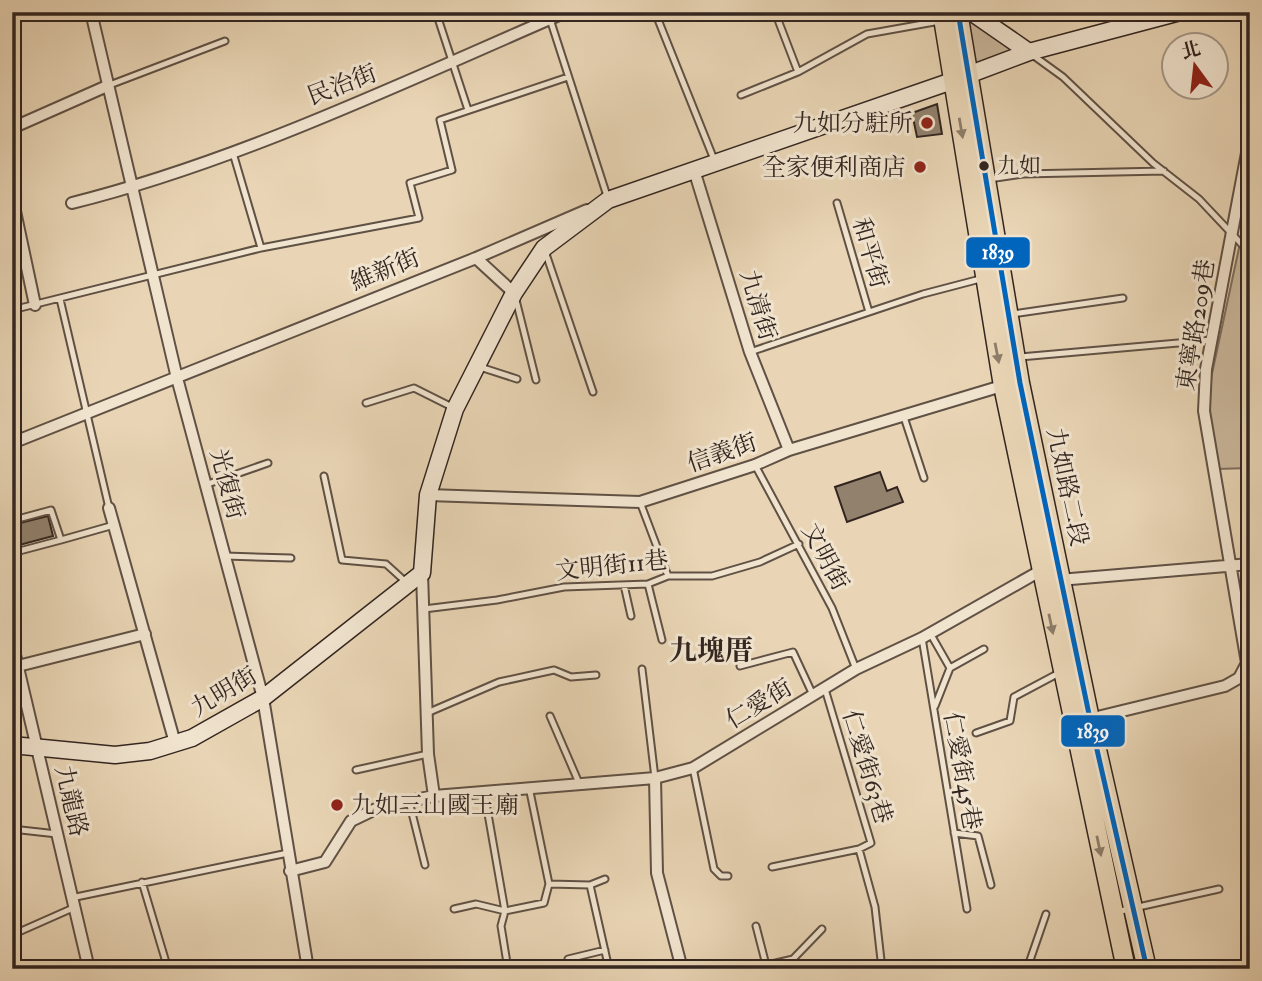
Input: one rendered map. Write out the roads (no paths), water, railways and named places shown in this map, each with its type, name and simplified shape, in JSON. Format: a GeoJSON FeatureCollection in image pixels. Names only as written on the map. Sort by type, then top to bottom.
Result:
{"type":"FeatureCollection","features":[{"type":"Feature","properties":{"kind":"main road","name":"九如路二段"},"geometry":{"type":"LineString","coordinates":[[948,15],[970,74],[986,179],[992,277],[1009,315],[1016,358],[1012,384],[1062,582],[1081,721],[1113,912],[1126,969]]}},
{"type":"Feature","properties":{"kind":"main road","name":"九如路二段"},"geometry":{"type":"LineString","coordinates":[[948,15],[952,81],[1012,384],[1040,571],[1061,673],[1081,721],[1147,969]]}},
{"type":"Feature","properties":{"kind":"street","name":"光復街"},"geometry":{"type":"LineString","coordinates":[[91,12],[130,188],[177,378],[263,698],[308,969]]}},
{"type":"Feature","properties":{"kind":"street","name":"民治街"},"geometry":{"type":"LineString","coordinates":[[72,203],[130,188],[232,150],[453,64],[566,12]]}},
{"type":"Feature","properties":{"kind":"street","name":"維新街"},"geometry":{"type":"LineString","coordinates":[[177,378],[476,258],[608,200],[1029,52],[1180,12]]}},
{"type":"Feature","properties":{"kind":"street"},"geometry":{"type":"LineString","coordinates":[[975,13],[1029,52]]}},
{"type":"Feature","properties":{"kind":"street"},"geometry":{"type":"LineString","coordinates":[[12,128],[107,86]]}},
{"type":"Feature","properties":{"kind":"street","name":"東寧路209巷"},"geometry":{"type":"LineString","coordinates":[[1081,721],[1225,686],[1239,678],[1247,663],[1247,648],[1204,411],[1212,341],[1250,137]]}},
{"type":"Feature","properties":{"kind":"street","name":"九清街"},"geometry":{"type":"LineString","coordinates":[[694,170],[750,352],[789,450]]}},
{"type":"Feature","properties":{"kind":"street"},"geometry":{"type":"LineString","coordinates":[[12,197],[36,305]]}},
{"type":"Feature","properties":{"kind":"street","name":"維新街"},"geometry":{"type":"LineString","coordinates":[[422,573],[428,495],[455,409],[475,366],[514,293],[544,248],[608,200]]}},
{"type":"Feature","properties":{"kind":"street"},"geometry":{"type":"LineString","coordinates":[[476,258],[514,293]]}},
{"type":"Feature","properties":{"kind":"street"},"geometry":{"type":"LineString","coordinates":[[12,443],[177,378]]}},
{"type":"Feature","properties":{"kind":"street","name":"信義街"},"geometry":{"type":"LineString","coordinates":[[428,495],[640,502],[755,465],[789,450],[1012,384]]}},
{"type":"Feature","properties":{"kind":"street"},"geometry":{"type":"LineString","coordinates":[[109,508],[175,743]]}},
{"type":"Feature","properties":{"kind":"street"},"geometry":{"type":"LineString","coordinates":[[1040,571],[1062,582],[1250,564]]}},
{"type":"Feature","properties":{"kind":"street","name":"仁愛街"},"geometry":{"type":"LineString","coordinates":[[290,871],[325,862],[351,821],[380,807],[435,796],[655,778],[693,768],[856,669],[926,636],[1040,571]]}},
{"type":"Feature","properties":{"kind":"street"},"geometry":{"type":"LineString","coordinates":[[422,573],[428,754],[435,796]]}},
{"type":"Feature","properties":{"kind":"street","name":"九明街"},"geometry":{"type":"LineString","coordinates":[[12,745],[115,755],[150,751],[192,738],[263,698],[422,573]]}},
{"type":"Feature","properties":{"kind":"street"},"geometry":{"type":"LineString","coordinates":[[18,666],[145,635]]}},
{"type":"Feature","properties":{"kind":"street","name":"九龍路"},"geometry":{"type":"LineString","coordinates":[[12,642],[89,969]]}},
{"type":"Feature","properties":{"kind":"street"},"geometry":{"type":"LineString","coordinates":[[655,778],[657,873],[681,969]]}},
{"type":"Feature","properties":{"kind":"lane"},"geometry":{"type":"LineString","coordinates":[[436,12],[468,110]]}},
{"type":"Feature","properties":{"kind":"lane"},"geometry":{"type":"LineString","coordinates":[[655,12],[715,162]]}},
{"type":"Feature","properties":{"kind":"lane"},"geometry":{"type":"LineString","coordinates":[[788,12],[776,14],[798,72]]}},
{"type":"Feature","properties":{"kind":"lane"},"geometry":{"type":"LineString","coordinates":[[741,94],[798,72],[867,34],[948,15]]}},
{"type":"Feature","properties":{"kind":"lane"},"geometry":{"type":"LineString","coordinates":[[550,19],[608,200]]}},
{"type":"Feature","properties":{"kind":"lane"},"geometry":{"type":"LineString","coordinates":[[107,86],[225,41]]}},
{"type":"Feature","properties":{"kind":"lane"},"geometry":{"type":"LineString","coordinates":[[1029,52],[1063,77],[1164,171],[1199,199],[1250,253]]}},
{"type":"Feature","properties":{"kind":"lane"},"geometry":{"type":"LineString","coordinates":[[12,310],[261,248],[419,218],[410,183],[452,170],[440,120],[568,77]]}},
{"type":"Feature","properties":{"kind":"lane"},"geometry":{"type":"LineString","coordinates":[[232,150],[261,248]]}},
{"type":"Feature","properties":{"kind":"lane"},"geometry":{"type":"LineString","coordinates":[[986,179],[1023,174],[1164,171]]}},
{"type":"Feature","properties":{"kind":"lane","name":"和平街"},"geometry":{"type":"LineString","coordinates":[[837,203],[869,312]]}},
{"type":"Feature","properties":{"kind":"lane"},"geometry":{"type":"LineString","coordinates":[[544,248],[593,392]]}},
{"type":"Feature","properties":{"kind":"lane","name":"和平街"},"geometry":{"type":"LineString","coordinates":[[750,352],[869,312],[992,277]]}},
{"type":"Feature","properties":{"kind":"lane"},"geometry":{"type":"LineString","coordinates":[[514,293],[536,380]]}},
{"type":"Feature","properties":{"kind":"lane"},"geometry":{"type":"LineString","coordinates":[[1009,315],[1123,298]]}},
{"type":"Feature","properties":{"kind":"lane"},"geometry":{"type":"LineString","coordinates":[[60,299],[109,508]]}},
{"type":"Feature","properties":{"kind":"lane"},"geometry":{"type":"LineString","coordinates":[[1016,358],[1212,341]]}},
{"type":"Feature","properties":{"kind":"lane"},"geometry":{"type":"LineString","coordinates":[[475,366],[517,379]]}},
{"type":"Feature","properties":{"kind":"lane"},"geometry":{"type":"LineString","coordinates":[[366,403],[414,388],[455,409]]}},
{"type":"Feature","properties":{"kind":"lane"},"geometry":{"type":"LineString","coordinates":[[904,417],[923,478]]}},
{"type":"Feature","properties":{"kind":"lane"},"geometry":{"type":"LineString","coordinates":[[205,485],[268,463]]}},
{"type":"Feature","properties":{"kind":"lane","name":"文明街"},"geometry":{"type":"LineString","coordinates":[[755,465],[832,608],[856,669]]}},
{"type":"Feature","properties":{"kind":"lane"},"geometry":{"type":"LineString","coordinates":[[324,476],[342,559],[386,564],[409,585]]}},
{"type":"Feature","properties":{"kind":"lane"},"geometry":{"type":"LineString","coordinates":[[640,502],[668,576]]}},
{"type":"Feature","properties":{"kind":"lane"},"geometry":{"type":"LineString","coordinates":[[14,520],[51,510],[61,540]]}},
{"type":"Feature","properties":{"kind":"lane"},"geometry":{"type":"LineString","coordinates":[[12,553],[114,525]]}},
{"type":"Feature","properties":{"kind":"lane","name":"文明街11巷"},"geometry":{"type":"LineString","coordinates":[[424,608],[497,600],[564,587],[648,584],[668,576],[712,576],[760,562],[799,544]]}},
{"type":"Feature","properties":{"kind":"lane"},"geometry":{"type":"LineString","coordinates":[[224,556],[291,558]]}},
{"type":"Feature","properties":{"kind":"lane"},"geometry":{"type":"LineString","coordinates":[[648,584],[662,640]]}},
{"type":"Feature","properties":{"kind":"lane"},"geometry":{"type":"LineString","coordinates":[[624,585],[631,616]]}},
{"type":"Feature","properties":{"kind":"lane"},"geometry":{"type":"LineString","coordinates":[[926,636],[950,668]]}},
{"type":"Feature","properties":{"kind":"lane","name":"仁愛街45巷"},"geometry":{"type":"LineString","coordinates":[[926,636],[934,709],[967,909]]}},
{"type":"Feature","properties":{"kind":"lane"},"geometry":{"type":"LineString","coordinates":[[934,709],[950,668],[984,649]]}},
{"type":"Feature","properties":{"kind":"lane"},"geometry":{"type":"LineString","coordinates":[[740,666],[793,652],[813,695]]}},
{"type":"Feature","properties":{"kind":"lane"},"geometry":{"type":"LineString","coordinates":[[642,669],[655,778]]}},
{"type":"Feature","properties":{"kind":"lane"},"geometry":{"type":"LineString","coordinates":[[426,713],[499,682],[554,670],[572,677],[596,675]]}},
{"type":"Feature","properties":{"kind":"lane"},"geometry":{"type":"LineString","coordinates":[[975,733],[1010,721],[1014,697],[1061,673]]}},
{"type":"Feature","properties":{"kind":"lane","name":"仁愛街63巷"},"geometry":{"type":"LineString","coordinates":[[772,867],[859,849],[871,843],[825,688]]}},
{"type":"Feature","properties":{"kind":"lane"},"geometry":{"type":"LineString","coordinates":[[550,716],[579,783]]}},
{"type":"Feature","properties":{"kind":"lane"},"geometry":{"type":"LineString","coordinates":[[356,770],[428,754]]}},
{"type":"Feature","properties":{"kind":"lane"},"geometry":{"type":"LineString","coordinates":[[693,768],[713,869],[721,876],[728,876]]}},
{"type":"Feature","properties":{"kind":"lane"},"geometry":{"type":"LineString","coordinates":[[454,909],[477,904],[505,911],[544,903],[550,884],[529,787]]}},
{"type":"Feature","properties":{"kind":"lane"},"geometry":{"type":"LineString","coordinates":[[484,792],[505,911],[501,926],[508,969]]}},
{"type":"Feature","properties":{"kind":"lane"},"geometry":{"type":"LineString","coordinates":[[409,801],[425,865]]}},
{"type":"Feature","properties":{"kind":"lane"},"geometry":{"type":"LineString","coordinates":[[12,829],[57,834]]}},
{"type":"Feature","properties":{"kind":"lane"},"geometry":{"type":"LineString","coordinates":[[954,833],[978,836],[991,885]]}},
{"type":"Feature","properties":{"kind":"lane","name":"仁愛街63巷"},"geometry":{"type":"LineString","coordinates":[[859,849],[875,907],[882,969]]}},
{"type":"Feature","properties":{"kind":"lane"},"geometry":{"type":"LineString","coordinates":[[12,935],[73,903],[142,882],[288,853]]}},
{"type":"Feature","properties":{"kind":"lane"},"geometry":{"type":"LineString","coordinates":[[550,884],[590,886],[605,878]]}},
{"type":"Feature","properties":{"kind":"lane"},"geometry":{"type":"LineString","coordinates":[[142,882],[168,969]]}},
{"type":"Feature","properties":{"kind":"lane"},"geometry":{"type":"LineString","coordinates":[[590,886],[609,969]]}},
{"type":"Feature","properties":{"kind":"lane"},"geometry":{"type":"LineString","coordinates":[[1113,912],[1219,889]]}},
{"type":"Feature","properties":{"kind":"lane"},"geometry":{"type":"LineString","coordinates":[[1027,969],[1046,914]]}},
{"type":"Feature","properties":{"kind":"lane"},"geometry":{"type":"LineString","coordinates":[[756,926],[766,965]]}},
{"type":"Feature","properties":{"kind":"lane"},"geometry":{"type":"LineString","coordinates":[[750,969],[793,959],[822,929]]}},
{"type":"Feature","properties":{"kind":"lane"},"geometry":{"type":"LineString","coordinates":[[568,958],[605,950]]}},
{"type":"Feature","properties":{"kind":"lane"},"geometry":{"type":"LineString","coordinates":[[793,959],[796,969]]}},
{"type":"Feature","properties":{"kind":"place","name":"九如分駐所"},"geometry":{"type":"Point","coordinates":[927,123]}},
{"type":"Feature","properties":{"kind":"place","name":"九如"},"geometry":{"type":"Point","coordinates":[984,166]}},
{"type":"Feature","properties":{"kind":"place","name":"全家便利商店"},"geometry":{"type":"Point","coordinates":[920,167]}},
{"type":"Feature","properties":{"kind":"place","name":"九如三山國王廟"},"geometry":{"type":"Point","coordinates":[337,805]}},
{"type":"Feature","properties":{"kind":"district","name":"九塊厝"},"geometry":{"type":"Point","coordinates":[711,651]}}]}
